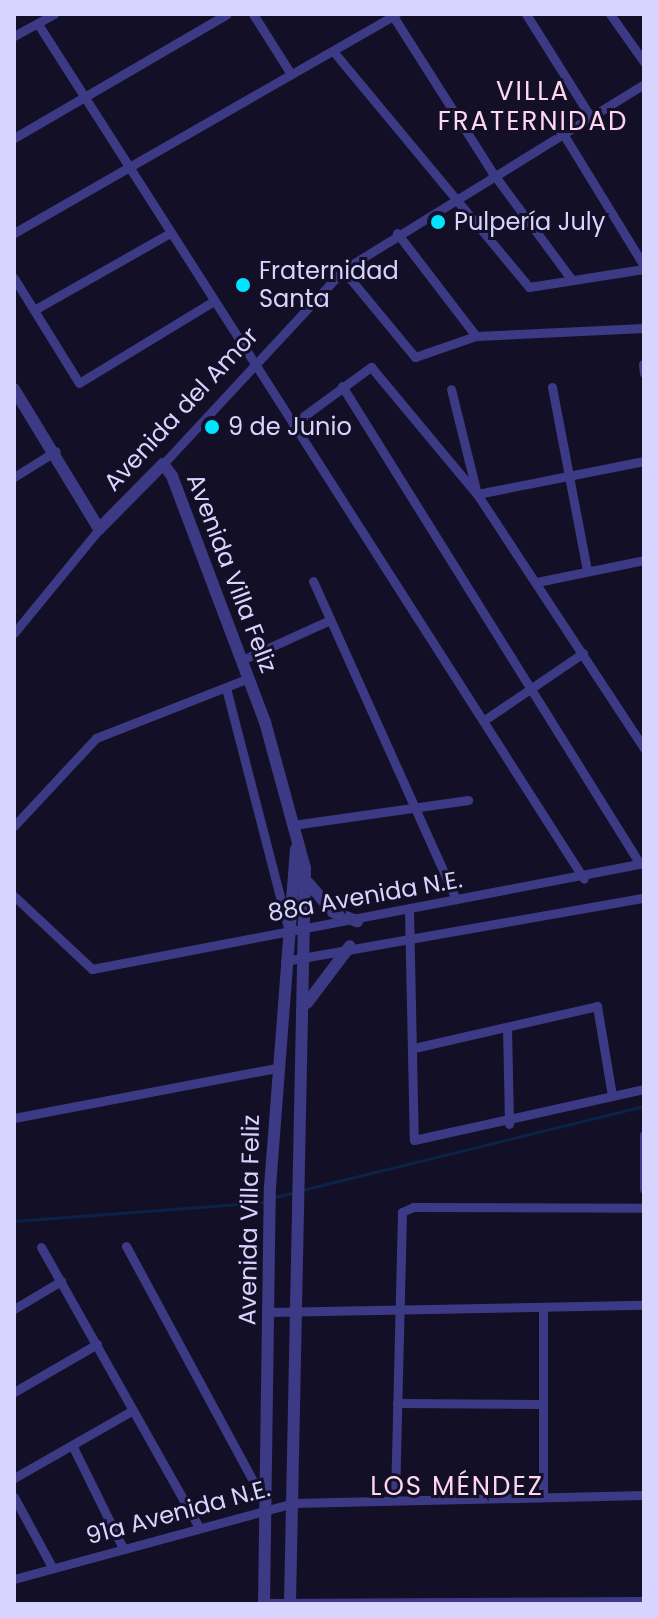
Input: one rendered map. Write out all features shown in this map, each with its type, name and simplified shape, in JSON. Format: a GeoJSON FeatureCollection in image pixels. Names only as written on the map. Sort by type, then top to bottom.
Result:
{"type":"FeatureCollection","features":[{"type":"Feature","properties":{"kind":"street"},"geometry":{"type":"LineString","coordinates":[[14,36],[54,14]]}},
{"type":"Feature","properties":{"kind":"street"},"geometry":{"type":"LineString","coordinates":[[14,138],[227,14]]}},
{"type":"Feature","properties":{"kind":"street"},"geometry":{"type":"LineString","coordinates":[[253,14],[289,71]]}},
{"type":"Feature","properties":{"kind":"street"},"geometry":{"type":"LineString","coordinates":[[526,14],[590,116]]}},
{"type":"Feature","properties":{"kind":"street"},"geometry":{"type":"LineString","coordinates":[[610,14],[644,62]]}},
{"type":"Feature","properties":{"kind":"street"},"geometry":{"type":"LineString","coordinates":[[14,233],[289,71],[333,51],[394,15],[492,172],[572,280]]}},
{"type":"Feature","properties":{"kind":"street"},"geometry":{"type":"LineString","coordinates":[[38,24],[584,879]]}},
{"type":"Feature","properties":{"kind":"street"},"geometry":{"type":"LineString","coordinates":[[333,51],[529,287],[644,268],[562,132]]}},
{"type":"Feature","properties":{"kind":"street","name":"Avenida del Amor"},"geometry":{"type":"LineString","coordinates":[[14,633],[99,529],[343,270],[492,172],[644,84]]}},
{"type":"Feature","properties":{"kind":"street"},"geometry":{"type":"LineString","coordinates":[[34,310],[170,233]]}},
{"type":"Feature","properties":{"kind":"street"},"geometry":{"type":"LineString","coordinates":[[397,233],[476,336]]}},
{"type":"Feature","properties":{"kind":"street"},"geometry":{"type":"LineString","coordinates":[[343,270],[410,353],[444,350],[476,336],[644,328]]}},
{"type":"Feature","properties":{"kind":"street"},"geometry":{"type":"LineString","coordinates":[[14,278],[79,383],[214,301]]}},
{"type":"Feature","properties":{"kind":"street"},"geometry":{"type":"LineString","coordinates":[[643,364],[644,373]]}},
{"type":"Feature","properties":{"kind":"street"},"geometry":{"type":"LineString","coordinates":[[293,424],[371,367],[477,494],[644,748]]}},
{"type":"Feature","properties":{"kind":"street"},"geometry":{"type":"LineString","coordinates":[[342,386],[642,863]]}},
{"type":"Feature","properties":{"kind":"street"},"geometry":{"type":"LineString","coordinates":[[552,387],[587,571]]}},
{"type":"Feature","properties":{"kind":"street"},"geometry":{"type":"LineString","coordinates":[[14,389],[56,451],[82,509],[99,529]]}},
{"type":"Feature","properties":{"kind":"street"},"geometry":{"type":"LineString","coordinates":[[451,389],[477,494]]}},
{"type":"Feature","properties":{"kind":"street"},"geometry":{"type":"LineString","coordinates":[[14,477],[56,451]]}},
{"type":"Feature","properties":{"kind":"street"},"geometry":{"type":"LineString","coordinates":[[477,494],[568,473],[644,461]]}},
{"type":"Feature","properties":{"kind":"street","name":"Avenida Villa Feliz"},"geometry":{"type":"LineString","coordinates":[[163,464],[249,678],[308,882],[297,1180],[290,1603]]}},
{"type":"Feature","properties":{"kind":"street"},"geometry":{"type":"LineString","coordinates":[[537,582],[644,560]]}},
{"type":"Feature","properties":{"kind":"street"},"geometry":{"type":"LineString","coordinates":[[313,581],[411,809],[456,899]]}},
{"type":"Feature","properties":{"kind":"street"},"geometry":{"type":"LineString","coordinates":[[242,660],[330,620]]}},
{"type":"Feature","properties":{"kind":"street"},"geometry":{"type":"LineString","coordinates":[[483,721],[583,653]]}},
{"type":"Feature","properties":{"kind":"street"},"geometry":{"type":"LineString","coordinates":[[14,826],[96,738],[249,678]]}},
{"type":"Feature","properties":{"kind":"street"},"geometry":{"type":"LineString","coordinates":[[226,688],[289,931]]}},
{"type":"Feature","properties":{"kind":"street"},"geometry":{"type":"LineString","coordinates":[[295,832],[468,800]]}},
{"type":"Feature","properties":{"kind":"street","name":"Avenida Villa Feliz"},"geometry":{"type":"LineString","coordinates":[[264,1603],[269,1209],[282,962],[289,931],[295,832]]}},
{"type":"Feature","properties":{"kind":"street","name":"88a Avenida N.E."},"geometry":{"type":"LineString","coordinates":[[14,896],[92,969],[289,931],[307,932],[456,899],[584,879],[642,863]]}},
{"type":"Feature","properties":{"kind":"street"},"geometry":{"type":"LineString","coordinates":[[308,882],[322,904],[357,921]]}},
{"type":"Feature","properties":{"kind":"street","name":"88a Avenida N.E."},"geometry":{"type":"LineString","coordinates":[[282,962],[409,935],[644,898]]}},
{"type":"Feature","properties":{"kind":"street"},"geometry":{"type":"LineString","coordinates":[[409,910],[414,1048],[410,1134],[423,1141],[509,1124],[644,1089]]}},
{"type":"Feature","properties":{"kind":"street"},"geometry":{"type":"LineString","coordinates":[[305,1005],[350,946]]}},
{"type":"Feature","properties":{"kind":"street"},"geometry":{"type":"LineString","coordinates":[[414,1048],[597,1006],[612,1096]]}},
{"type":"Feature","properties":{"kind":"street"},"geometry":{"type":"LineString","coordinates":[[507,1027],[509,1124]]}},
{"type":"Feature","properties":{"kind":"street"},"geometry":{"type":"LineString","coordinates":[[14,1118],[276,1068]]}},
{"type":"Feature","properties":{"kind":"street"},"geometry":{"type":"LineString","coordinates":[[644,1135],[644,1189]]}},
{"type":"Feature","properties":{"kind":"street"},"geometry":{"type":"LineString","coordinates":[[395,1499],[399,1309],[408,1208],[644,1208]]}},
{"type":"Feature","properties":{"kind":"street"},"geometry":{"type":"LineString","coordinates":[[126,1246],[267,1507]]}},
{"type":"Feature","properties":{"kind":"street"},"geometry":{"type":"LineString","coordinates":[[41,1247],[197,1524]]}},
{"type":"Feature","properties":{"kind":"street"},"geometry":{"type":"LineString","coordinates":[[14,1309],[61,1281]]}},
{"type":"Feature","properties":{"kind":"street"},"geometry":{"type":"LineString","coordinates":[[269,1312],[644,1305]]}},
{"type":"Feature","properties":{"kind":"street"},"geometry":{"type":"LineString","coordinates":[[543,1307],[543,1497]]}},
{"type":"Feature","properties":{"kind":"street"},"geometry":{"type":"LineString","coordinates":[[14,1392],[97,1344]]}},
{"type":"Feature","properties":{"kind":"street"},"geometry":{"type":"LineString","coordinates":[[397,1403],[542,1404]]}},
{"type":"Feature","properties":{"kind":"street"},"geometry":{"type":"LineString","coordinates":[[14,1478],[133,1410]]}},
{"type":"Feature","properties":{"kind":"street"},"geometry":{"type":"LineString","coordinates":[[72,1445],[122,1546]]}},
{"type":"Feature","properties":{"kind":"street","name":"91a Avenida N.E."},"geometry":{"type":"LineString","coordinates":[[14,1579],[197,1524],[293,1503],[644,1495]]}},
{"type":"Feature","properties":{"kind":"street"},"geometry":{"type":"LineString","coordinates":[[14,1497],[52,1567]]}},
{"type":"Feature","properties":{"kind":"street"},"geometry":{"type":"LineString","coordinates":[[264,1603],[644,1601]]}},
{"type":"Feature","properties":{"kind":"waterway"},"geometry":{"type":"LineString","coordinates":[[14,16],[18,14]]}},
{"type":"Feature","properties":{"kind":"waterway"},"geometry":{"type":"LineString","coordinates":[[302,1190],[644,1106]]}},
{"type":"Feature","properties":{"kind":"waterway"},"geometry":{"type":"LineString","coordinates":[[275,1197],[295,1192]]}},
{"type":"Feature","properties":{"kind":"waterway"},"geometry":{"type":"LineString","coordinates":[[14,1221],[265,1202]]}},
{"type":"Feature","properties":{"kind":"place","name":"Pulpería July"},"geometry":{"type":"Point","coordinates":[438,222]}},
{"type":"Feature","properties":{"kind":"place","name":"Fraternidad Santa"},"geometry":{"type":"Point","coordinates":[243,285]}},
{"type":"Feature","properties":{"kind":"place","name":"9 de Junio"},"geometry":{"type":"Point","coordinates":[212,427]}},
{"type":"Feature","properties":{"kind":"district","name":"VILLA FRATERNIDAD"},"geometry":{"type":"Point","coordinates":[533,107]}},
{"type":"Feature","properties":{"kind":"district","name":"LOS MÉNDEZ"},"geometry":{"type":"Point","coordinates":[457,1487]}}]}
